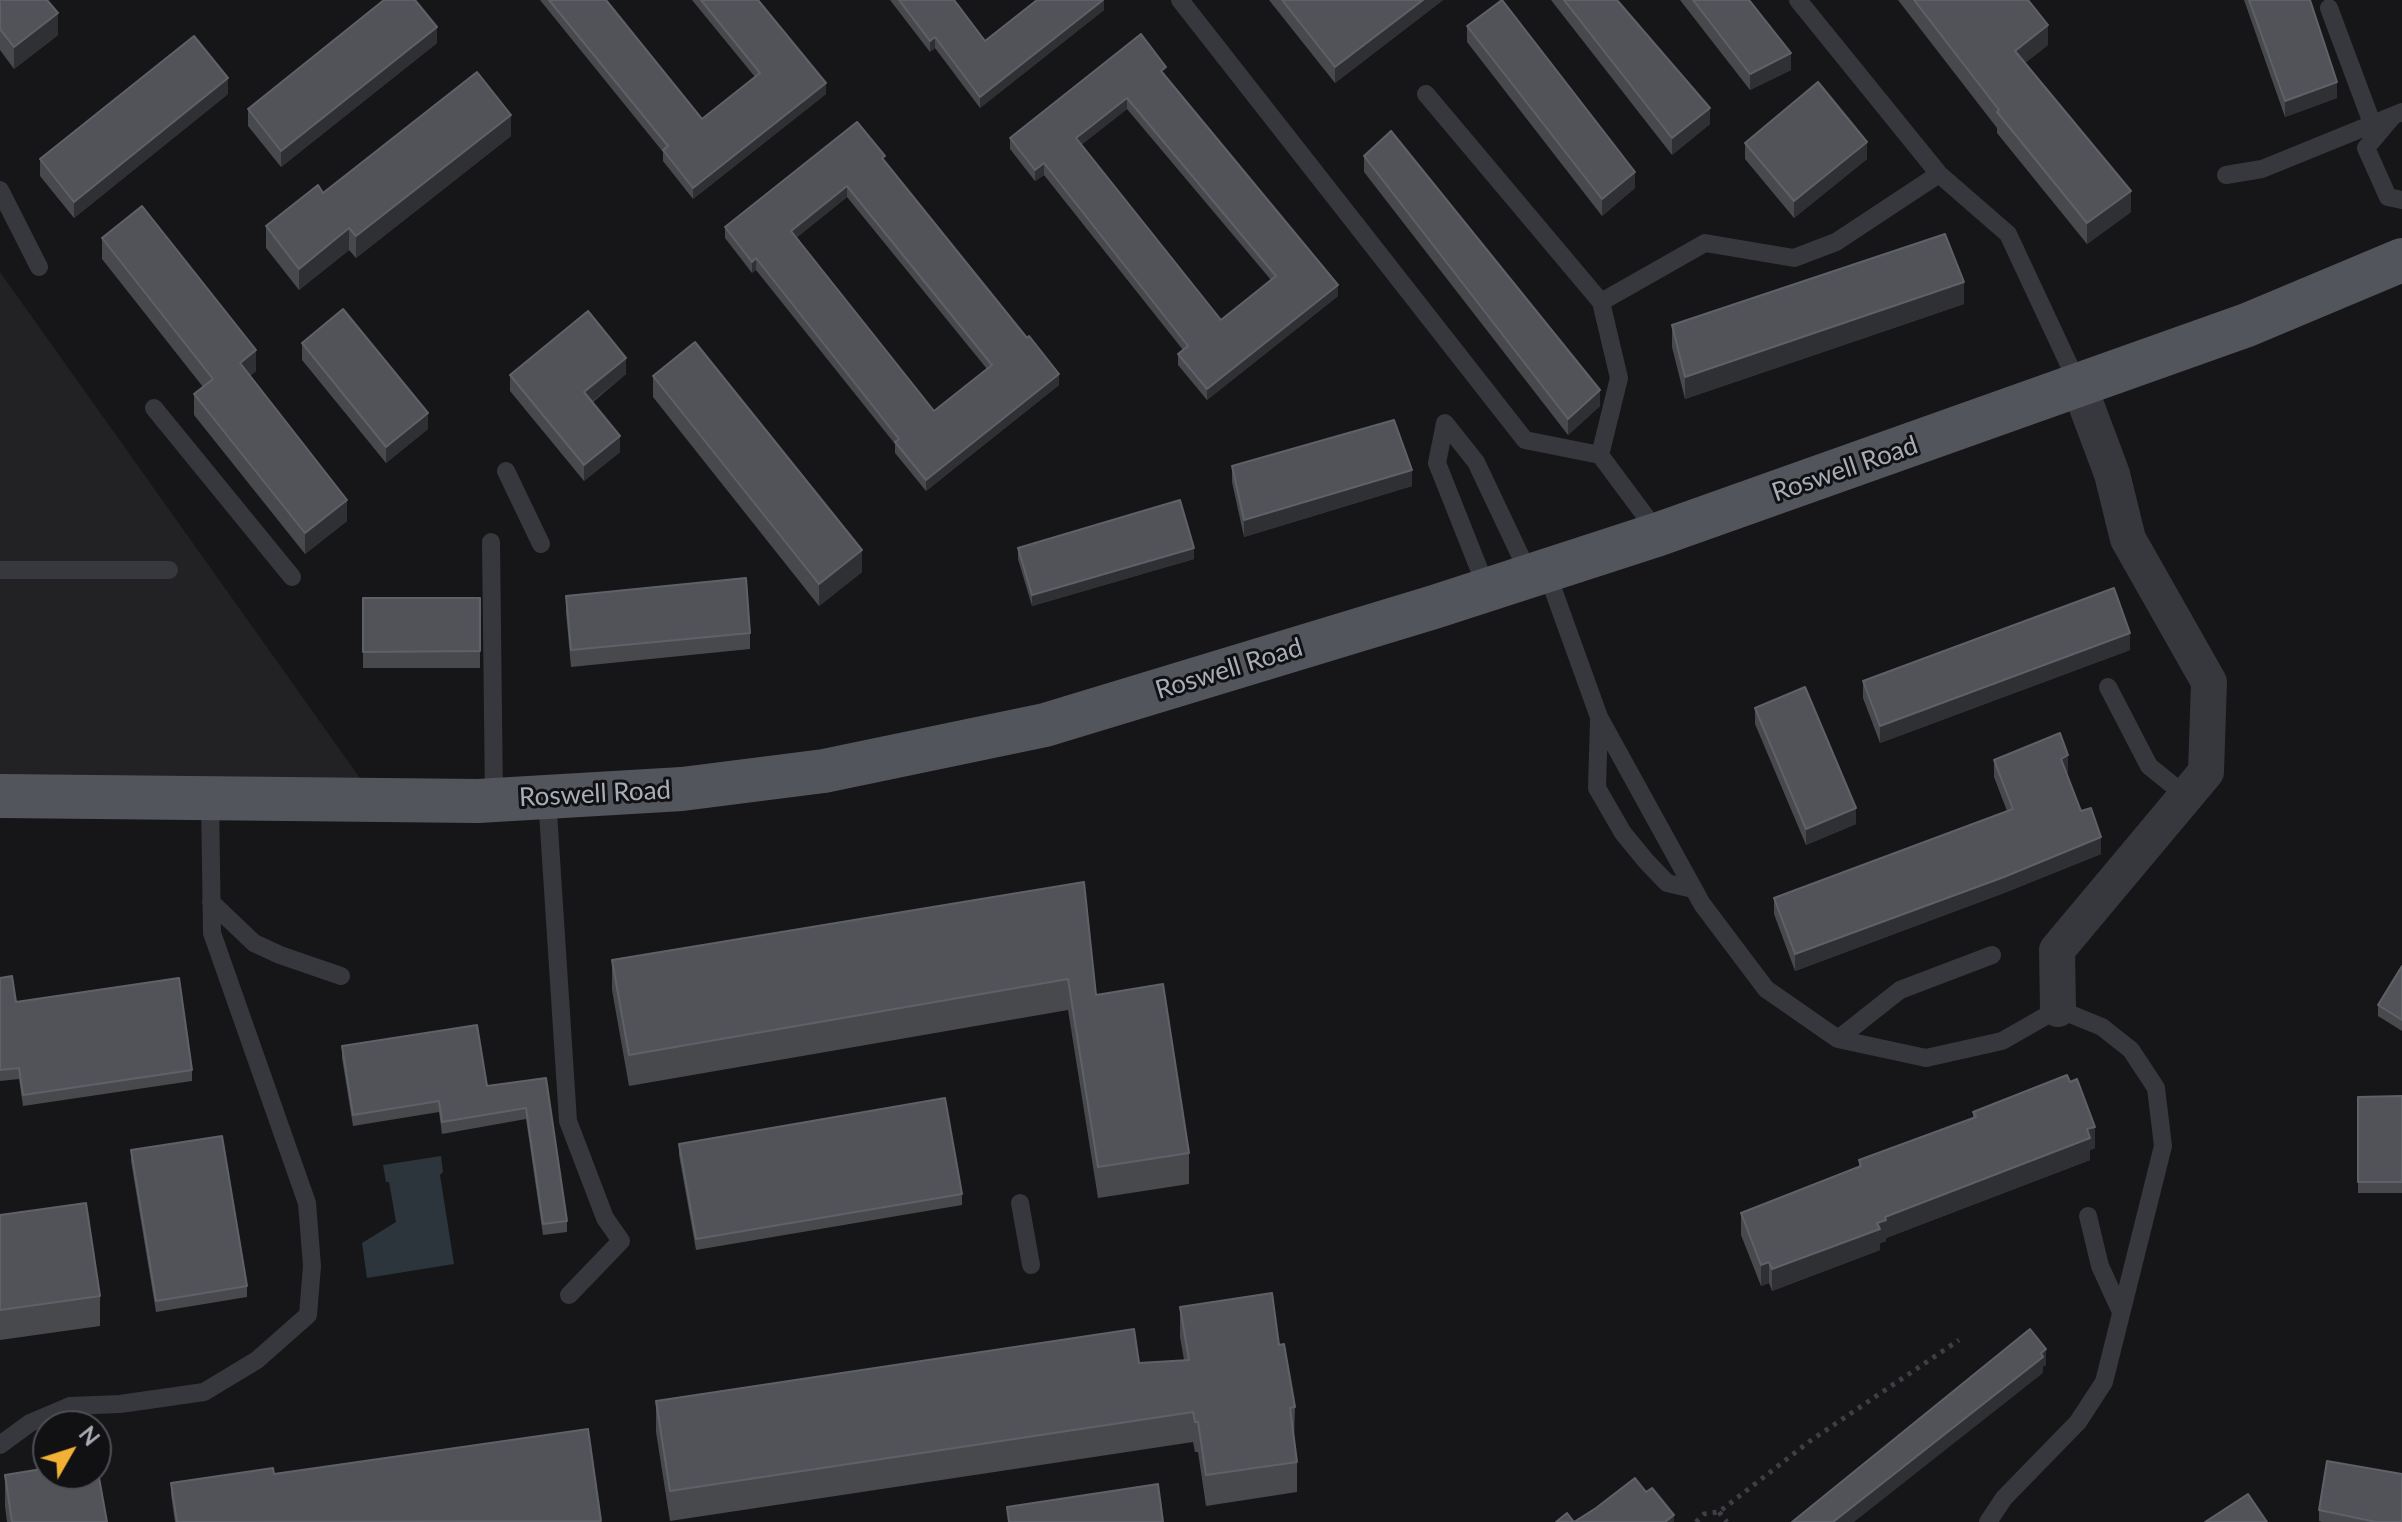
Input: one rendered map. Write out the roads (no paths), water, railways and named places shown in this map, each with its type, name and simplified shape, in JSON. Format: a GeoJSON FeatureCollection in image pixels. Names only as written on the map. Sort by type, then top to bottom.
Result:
{"type":"FeatureCollection","features":[{"type":"Feature","properties":{"kind":"main road","name":"Roswell Road"},"geometry":{"type":"LineString","coordinates":[[0,796],[494,800],[689,789],[824,771],[1045,725],[1659,534],[2247,325],[2402,260]]}},
{"type":"Feature","properties":{"kind":"street"},"geometry":{"type":"LineString","coordinates":[[2058,1009],[2057,950],[2206,772],[2209,682],[2128,539],[2112,474],[2079,386]]}},
{"type":"Feature","properties":{"kind":"lane"},"geometry":{"type":"LineString","coordinates":[[1180,0],[1525,440],[1600,455],[1659,534]]}},
{"type":"Feature","properties":{"kind":"lane"},"geometry":{"type":"LineString","coordinates":[[1798,0],[1939,174],[2008,234],[2079,386]]}},
{"type":"Feature","properties":{"kind":"lane"},"geometry":{"type":"LineString","coordinates":[[2329,8],[2372,123]]}},
{"type":"Feature","properties":{"kind":"lane"},"geometry":{"type":"LineString","coordinates":[[1426,94],[1601,302],[1619,378],[1600,455]]}},
{"type":"Feature","properties":{"kind":"lane"},"geometry":{"type":"LineString","coordinates":[[2226,175],[2262,169],[2400,114]]}},
{"type":"Feature","properties":{"kind":"lane"},"geometry":{"type":"LineString","coordinates":[[2400,114],[2366,148],[2388,197],[2402,200]]}},
{"type":"Feature","properties":{"kind":"lane"},"geometry":{"type":"LineString","coordinates":[[1601,302],[1705,243],[1794,258],[1836,242],[1939,174]]}},
{"type":"Feature","properties":{"kind":"lane"},"geometry":{"type":"LineString","coordinates":[[0,190],[39,267]]}},
{"type":"Feature","properties":{"kind":"lane"},"geometry":{"type":"LineString","coordinates":[[154,408],[292,577]]}},
{"type":"Feature","properties":{"kind":"lane"},"geometry":{"type":"LineString","coordinates":[[1487,589],[1437,463],[1445,423],[1476,462],[1538,573],[1599,717],[1652,817],[1693,889],[1766,989],[1838,1039],[1926,1058],[2002,1041],[2058,1009],[2102,1027],[2131,1050],[2156,1088],[2163,1146],[2104,1382],[2078,1422],[2004,1498],[1988,1522]]}},
{"type":"Feature","properties":{"kind":"lane"},"geometry":{"type":"LineString","coordinates":[[506,471],[541,544]]}},
{"type":"Feature","properties":{"kind":"lane"},"geometry":{"type":"LineString","coordinates":[[491,542],[494,800]]}},
{"type":"Feature","properties":{"kind":"lane"},"geometry":{"type":"LineString","coordinates":[[0,570],[169,570]]}},
{"type":"Feature","properties":{"kind":"lane"},"geometry":{"type":"LineString","coordinates":[[2108,687],[2149,766],[2186,796]]}},
{"type":"Feature","properties":{"kind":"lane"},"geometry":{"type":"LineString","coordinates":[[1599,717],[1597,788],[1623,833],[1667,883],[1693,889]]}},
{"type":"Feature","properties":{"kind":"lane"},"geometry":{"type":"LineString","coordinates":[[547,797],[568,1121],[605,1218],[621,1241],[569,1295]]}},
{"type":"Feature","properties":{"kind":"lane"},"geometry":{"type":"LineString","coordinates":[[0,1445],[30,1423],[70,1406],[120,1404],[204,1392],[257,1360],[308,1315],[312,1266],[307,1203],[212,933],[210,798]]}},
{"type":"Feature","properties":{"kind":"lane"},"geometry":{"type":"LineString","coordinates":[[1623,833],[1652,817]]}},
{"type":"Feature","properties":{"kind":"lane"},"geometry":{"type":"LineString","coordinates":[[211,902],[254,943],[341,976]]}},
{"type":"Feature","properties":{"kind":"lane"},"geometry":{"type":"LineString","coordinates":[[1838,1039],[1900,990],[1992,955]]}},
{"type":"Feature","properties":{"kind":"lane"},"geometry":{"type":"LineString","coordinates":[[1020,1203],[1031,1265]]}},
{"type":"Feature","properties":{"kind":"lane"},"geometry":{"type":"LineString","coordinates":[[2088,1216],[2100,1266],[2121,1312]]}}]}
